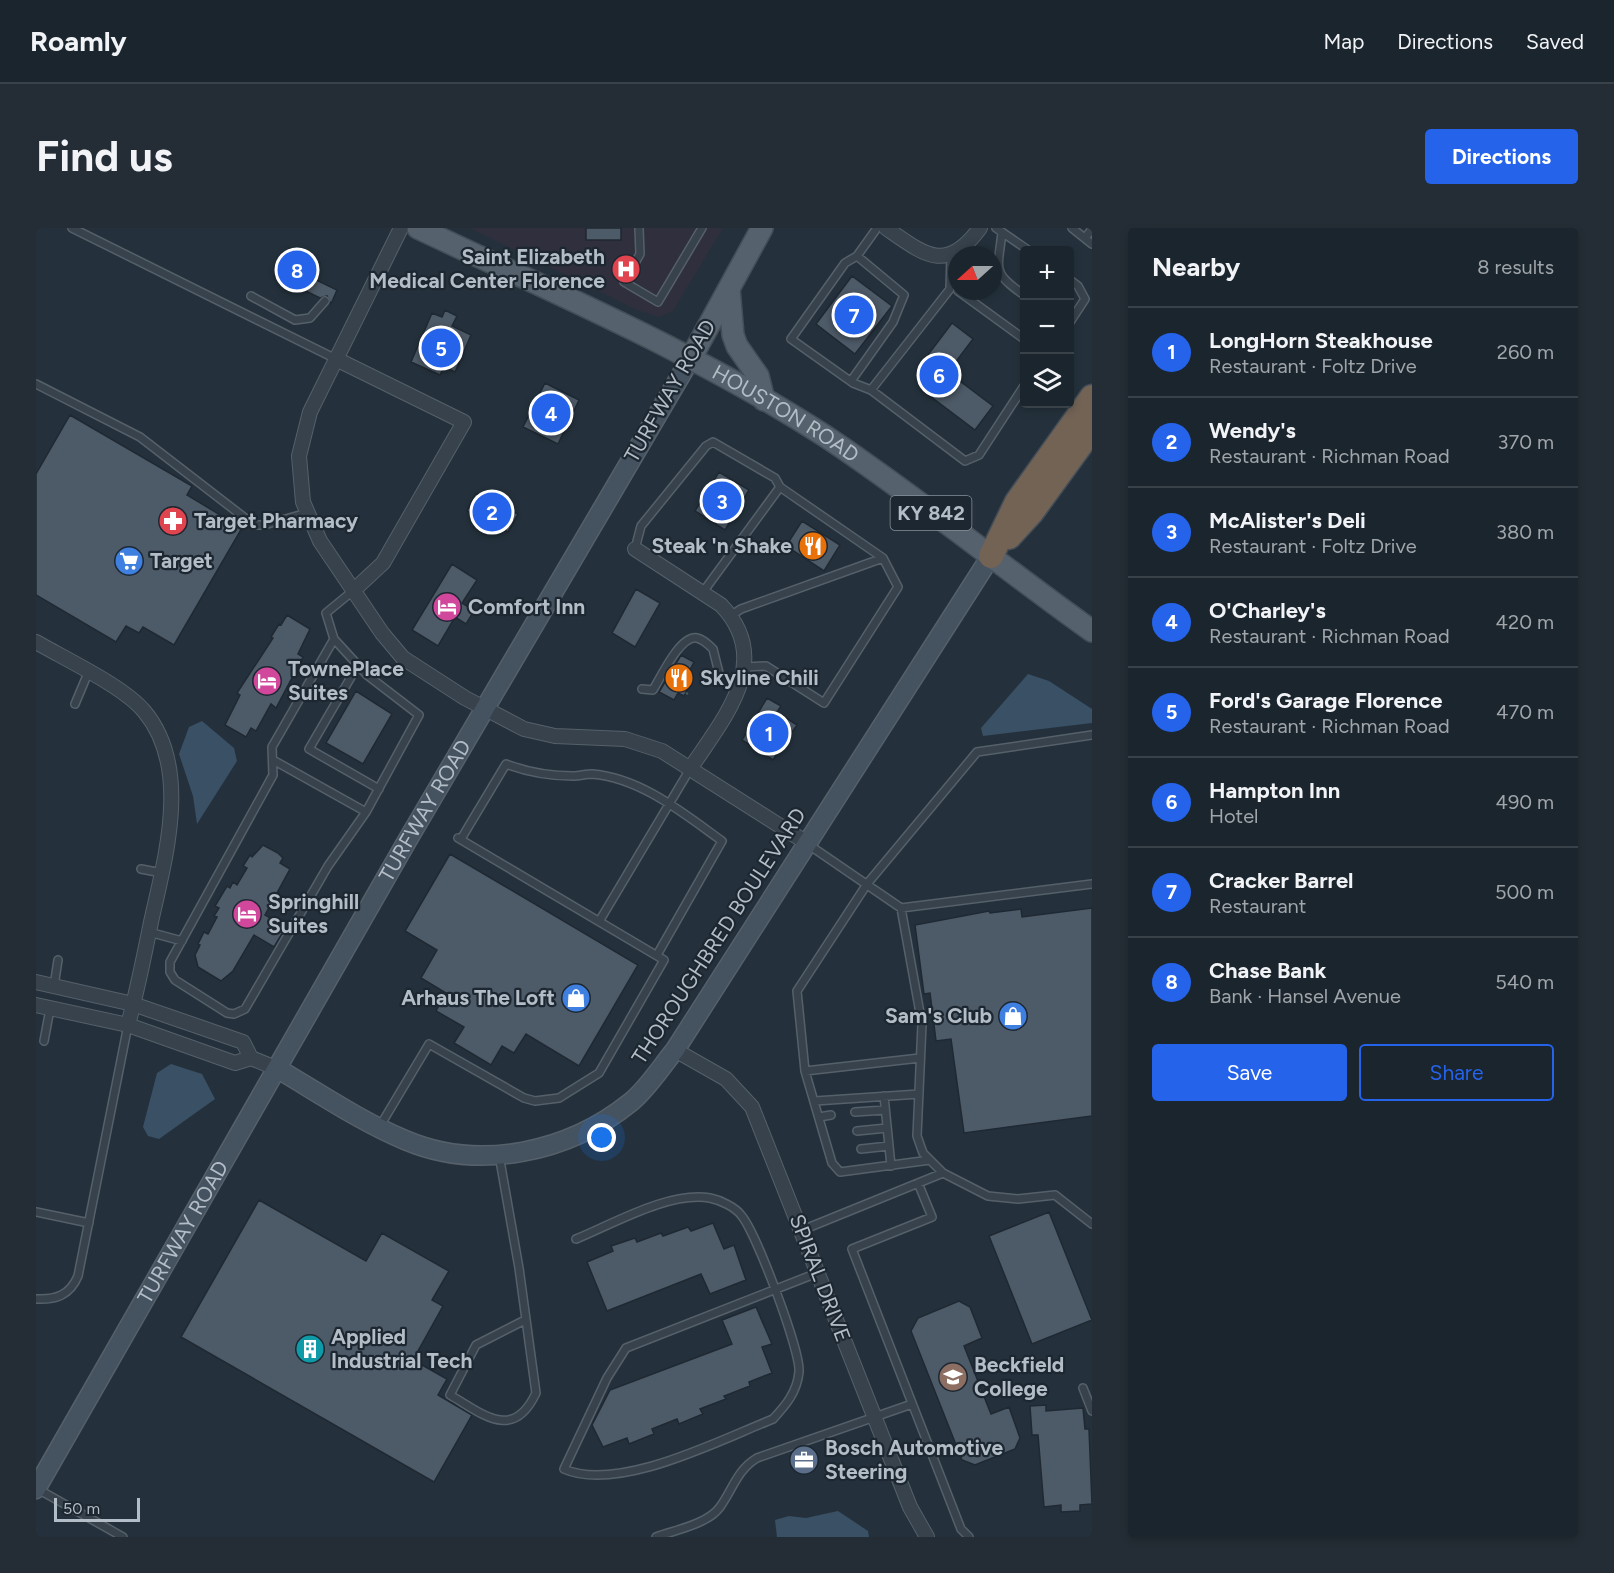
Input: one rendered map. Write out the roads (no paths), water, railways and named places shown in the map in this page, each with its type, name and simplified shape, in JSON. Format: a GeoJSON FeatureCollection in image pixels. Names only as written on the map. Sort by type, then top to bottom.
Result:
{"type":"FeatureCollection","features":[{"type":"Feature","properties":{"kind":"highway"},"geometry":{"type":"LineString","coordinates":[[991,556],[1017,502],[1092,397]]}},
{"type":"Feature","properties":{"kind":"highway"},"geometry":{"type":"LineString","coordinates":[[991,556],[1031,513],[1092,429]]}},
{"type":"Feature","properties":{"kind":"main road","name":"HOUSTON ROAD"},"geometry":{"type":"LineString","coordinates":[[418,228],[691,358],[764,399],[824,436],[1092,631]]}},
{"type":"Feature","properties":{"kind":"main road","name":"TURFWAY ROAD"},"geometry":{"type":"LineString","coordinates":[[36,1488],[691,358],[762,228]]}},
{"type":"Feature","properties":{"kind":"main road"},"geometry":{"type":"LineString","coordinates":[[729,288],[733,335],[737,346],[758,376],[764,399]]}},
{"type":"Feature","properties":{"kind":"main road","name":"THOROUGHBRED BOULEVARD"},"geometry":{"type":"LineString","coordinates":[[278,1069],[404,1140],[451,1153],[499,1155],[536,1150],[560,1143],[610,1117],[633,1100],[675,1050],[991,556]]}},
{"type":"Feature","properties":{"kind":"street"},"geometry":{"type":"LineString","coordinates":[[401,228],[310,412],[301,443],[300,488],[307,513],[320,541],[404,658],[485,710],[538,734],[625,739],[662,751],[807,843]]}},
{"type":"Feature","properties":{"kind":"street"},"geometry":{"type":"LineString","coordinates":[[886,228],[916,249],[930,254],[948,254]]}},
{"type":"Feature","properties":{"kind":"street"},"geometry":{"type":"LineString","coordinates":[[967,246],[980,228]]}},
{"type":"Feature","properties":{"kind":"street"},"geometry":{"type":"LineString","coordinates":[[336,359],[464,422],[383,563],[354,590]]}},
{"type":"Feature","properties":{"kind":"street"},"geometry":{"type":"LineString","coordinates":[[635,549],[703,592],[732,615],[743,645],[745,667],[732,704],[690,769]]}},
{"type":"Feature","properties":{"kind":"street"},"geometry":{"type":"LineString","coordinates":[[36,642],[143,710],[160,735],[170,782],[168,844],[128,1025]]}},
{"type":"Feature","properties":{"kind":"street"},"geometry":{"type":"LineString","coordinates":[[36,982],[133,1004],[243,1042],[251,1058]]}},
{"type":"Feature","properties":{"kind":"street"},"geometry":{"type":"LineString","coordinates":[[36,1005],[128,1025],[235,1063],[251,1058],[278,1069]]}},
{"type":"Feature","properties":{"kind":"street","name":"SPIRAL DRIVE"},"geometry":{"type":"LineString","coordinates":[[675,1050],[726,1079],[752,1107],[910,1507],[927,1537]]}},
{"type":"Feature","properties":{"kind":"lane"},"geometry":{"type":"LineString","coordinates":[[72,228],[336,359]]}},
{"type":"Feature","properties":{"kind":"lane"},"geometry":{"type":"LineString","coordinates":[[639,228],[640,254],[624,282],[658,302],[702,228]]}},
{"type":"Feature","properties":{"kind":"lane"},"geometry":{"type":"LineString","coordinates":[[878,228],[856,256],[845,263],[791,339],[851,381],[871,390],[965,461],[979,455],[1020,392]]}},
{"type":"Feature","properties":{"kind":"lane"},"geometry":{"type":"LineString","coordinates":[[1072,228],[1092,244]]}},
{"type":"Feature","properties":{"kind":"lane"},"geometry":{"type":"LineString","coordinates":[[1085,238],[1092,229]]}},
{"type":"Feature","properties":{"kind":"lane"},"geometry":{"type":"LineString","coordinates":[[999,230],[1022,246]]}},
{"type":"Feature","properties":{"kind":"lane"},"geometry":{"type":"LineString","coordinates":[[999,230],[998,272],[1003,280],[1020,292]]}},
{"type":"Feature","properties":{"kind":"lane"},"geometry":{"type":"LineString","coordinates":[[851,381],[893,322],[904,295],[856,256]]}},
{"type":"Feature","properties":{"kind":"lane"},"geometry":{"type":"LineString","coordinates":[[1074,283],[1085,299],[1074,316]]}},
{"type":"Feature","properties":{"kind":"lane"},"geometry":{"type":"LineString","coordinates":[[251,296],[295,320],[310,318],[325,301]]}},
{"type":"Feature","properties":{"kind":"lane"},"geometry":{"type":"LineString","coordinates":[[871,390],[948,298]]}},
{"type":"Feature","properties":{"kind":"lane"},"geometry":{"type":"LineString","coordinates":[[969,300],[1020,336]]}},
{"type":"Feature","properties":{"kind":"lane"},"geometry":{"type":"LineString","coordinates":[[36,384],[140,437],[254,525],[264,525],[307,513]]}},
{"type":"Feature","properties":{"kind":"lane"},"geometry":{"type":"LineString","coordinates":[[635,549],[641,526],[706,446],[713,442],[775,478],[780,488],[883,558],[898,587],[824,703],[766,666],[745,667]]}},
{"type":"Feature","properties":{"kind":"lane"},"geometry":{"type":"LineString","coordinates":[[703,592],[780,488]]}},
{"type":"Feature","properties":{"kind":"lane"},"geometry":{"type":"LineString","coordinates":[[732,615],[741,609],[883,558]]}},
{"type":"Feature","properties":{"kind":"lane"},"geometry":{"type":"LineString","coordinates":[[334,639],[272,747],[273,775],[170,962],[170,972],[175,980],[227,1013],[234,1014],[244,1009],[328,866],[366,812],[419,715],[358,665],[334,639],[326,613],[354,590]]}},
{"type":"Feature","properties":{"kind":"lane"},"geometry":{"type":"LineString","coordinates":[[642,689],[654,690],[679,647],[691,639],[697,638],[713,649],[719,673]]}},
{"type":"Feature","properties":{"kind":"lane"},"geometry":{"type":"LineString","coordinates":[[358,665],[309,749],[379,789]]}},
{"type":"Feature","properties":{"kind":"lane"},"geometry":{"type":"LineString","coordinates":[[75,704],[88,673]]}},
{"type":"Feature","properties":{"kind":"lane"},"geometry":{"type":"LineString","coordinates":[[930,1160],[840,1172],[832,1163],[833,1152],[824,1135],[805,1071],[797,991],[867,884],[977,752],[1092,735]]}},
{"type":"Feature","properties":{"kind":"lane"},"geometry":{"type":"LineString","coordinates":[[273,760],[366,812]]}},
{"type":"Feature","properties":{"kind":"lane"},"geometry":{"type":"LineString","coordinates":[[380,1127],[429,1044],[524,1098],[547,1100],[571,1091],[599,1073],[664,960],[460,838],[506,764],[528,772],[573,776],[591,774],[630,783],[669,803],[722,840],[657,955]]}},
{"type":"Feature","properties":{"kind":"lane"},"geometry":{"type":"LineString","coordinates":[[600,920],[690,769]]}},
{"type":"Feature","properties":{"kind":"lane"},"geometry":{"type":"LineString","coordinates":[[807,843],[901,908],[1092,884]]}},
{"type":"Feature","properties":{"kind":"lane"},"geometry":{"type":"LineString","coordinates":[[141,869],[162,873]]}},
{"type":"Feature","properties":{"kind":"lane"},"geometry":{"type":"LineString","coordinates":[[901,908],[922,1024],[917,1136],[923,1154],[943,1173],[988,1196],[1018,1199],[1056,1195],[1092,1224]]}},
{"type":"Feature","properties":{"kind":"lane"},"geometry":{"type":"LineString","coordinates":[[149,932],[182,941]]}},
{"type":"Feature","properties":{"kind":"lane"},"geometry":{"type":"LineString","coordinates":[[54,986],[58,960]]}},
{"type":"Feature","properties":{"kind":"lane"},"geometry":{"type":"LineString","coordinates":[[44,1041],[50,1009]]}},
{"type":"Feature","properties":{"kind":"lane"},"geometry":{"type":"LineString","coordinates":[[36,1299],[50,1300],[73,1288],[89,1223],[128,1025]]}},
{"type":"Feature","properties":{"kind":"lane"},"geometry":{"type":"LineString","coordinates":[[805,1071],[920,1058]]}},
{"type":"Feature","properties":{"kind":"lane"},"geometry":{"type":"LineString","coordinates":[[815,1101],[919,1094]]}},
{"type":"Feature","properties":{"kind":"lane"},"geometry":{"type":"LineString","coordinates":[[884,1096],[891,1166]]}},
{"type":"Feature","properties":{"kind":"lane"},"geometry":{"type":"LineString","coordinates":[[855,1113],[885,1110]]}},
{"type":"Feature","properties":{"kind":"lane"},"geometry":{"type":"LineString","coordinates":[[819,1116],[831,1115]]}},
{"type":"Feature","properties":{"kind":"lane"},"geometry":{"type":"LineString","coordinates":[[857,1131],[887,1128]]}},
{"type":"Feature","properties":{"kind":"lane"},"geometry":{"type":"LineString","coordinates":[[824,1135],[834,1134]]}},
{"type":"Feature","properties":{"kind":"lane"},"geometry":{"type":"LineString","coordinates":[[861,1149],[889,1146]]}},
{"type":"Feature","properties":{"kind":"lane"},"geometry":{"type":"LineString","coordinates":[[499,1155],[525,1320],[536,1393],[520,1414],[509,1420],[496,1422],[450,1395],[476,1346],[525,1320]]}},
{"type":"Feature","properties":{"kind":"lane"},"geometry":{"type":"LineString","coordinates":[[801,1231],[943,1173]]}},
{"type":"Feature","properties":{"kind":"lane"},"geometry":{"type":"LineString","coordinates":[[918,1183],[932,1217],[852,1249],[961,1529],[969,1537]]}},
{"type":"Feature","properties":{"kind":"lane"},"geometry":{"type":"LineString","coordinates":[[576,1239],[663,1203],[688,1197],[710,1198],[724,1203],[741,1214],[765,1262],[774,1290],[799,1356],[799,1373],[795,1389],[788,1403],[773,1419],[642,1469],[601,1477],[564,1469],[608,1378],[626,1348],[774,1290],[817,1273]]}},
{"type":"Feature","properties":{"kind":"lane"},"geometry":{"type":"LineString","coordinates":[[36,1212],[89,1223]]}},
{"type":"Feature","properties":{"kind":"lane"},"geometry":{"type":"LineString","coordinates":[[1083,1388],[1092,1411]]}},
{"type":"Feature","properties":{"kind":"lane"},"geometry":{"type":"LineString","coordinates":[[656,1537],[709,1517],[720,1508],[745,1466],[757,1458],[912,1404]]}},
{"type":"Feature","properties":{"kind":"lane"},"geometry":{"type":"LineString","coordinates":[[36,1488],[123,1537]]}},
{"type":"Feature","properties":{"kind":"place","name":"Saint Elizabeth Medical Center Florence"},"geometry":{"type":"Point","coordinates":[626,269]}},
{"type":"Feature","properties":{"kind":"place","name":"Chase Bank"},"geometry":{"type":"Point","coordinates":[297,270]}},
{"type":"Feature","properties":{"kind":"place","name":"Cracker Barrel"},"geometry":{"type":"Point","coordinates":[854,315]}},
{"type":"Feature","properties":{"kind":"place","name":"Ford's Garage Florence"},"geometry":{"type":"Point","coordinates":[441,348]}},
{"type":"Feature","properties":{"kind":"place","name":"Hampton Inn"},"geometry":{"type":"Point","coordinates":[939,375]}},
{"type":"Feature","properties":{"kind":"place","name":"O'Charley's"},"geometry":{"type":"Point","coordinates":[551,413]}},
{"type":"Feature","properties":{"kind":"place","name":"McAlister's Deli"},"geometry":{"type":"Point","coordinates":[722,501]}},
{"type":"Feature","properties":{"kind":"place","name":"Wendy's"},"geometry":{"type":"Point","coordinates":[492,512]}},
{"type":"Feature","properties":{"kind":"place","name":"Target Pharmacy"},"geometry":{"type":"Point","coordinates":[173,521]}},
{"type":"Feature","properties":{"kind":"place","name":"Steak 'n Shake"},"geometry":{"type":"Point","coordinates":[813,546]}},
{"type":"Feature","properties":{"kind":"place","name":"Target"},"geometry":{"type":"Point","coordinates":[129,561]}},
{"type":"Feature","properties":{"kind":"place","name":"Comfort Inn"},"geometry":{"type":"Point","coordinates":[447,607]}},
{"type":"Feature","properties":{"kind":"place","name":"Skyline Chili"},"geometry":{"type":"Point","coordinates":[679,678]}},
{"type":"Feature","properties":{"kind":"place","name":"TownePlace Suites"},"geometry":{"type":"Point","coordinates":[267,681]}},
{"type":"Feature","properties":{"kind":"place","name":"LongHorn Steakhouse"},"geometry":{"type":"Point","coordinates":[769,733]}},
{"type":"Feature","properties":{"kind":"place","name":"Springhill Suites"},"geometry":{"type":"Point","coordinates":[247,914]}},
{"type":"Feature","properties":{"kind":"place","name":"Arhaus The Loft"},"geometry":{"type":"Point","coordinates":[576,998]}},
{"type":"Feature","properties":{"kind":"place","name":"Sam's Club"},"geometry":{"type":"Point","coordinates":[1013,1016]}},
{"type":"Feature","properties":{"kind":"place","name":"Applied Industrial Tech"},"geometry":{"type":"Point","coordinates":[310,1349]}},
{"type":"Feature","properties":{"kind":"place","name":"Beckfield College"},"geometry":{"type":"Point","coordinates":[953,1377]}},
{"type":"Feature","properties":{"kind":"place","name":"Bosch Automotive Steering"},"geometry":{"type":"Point","coordinates":[804,1460]}}]}
